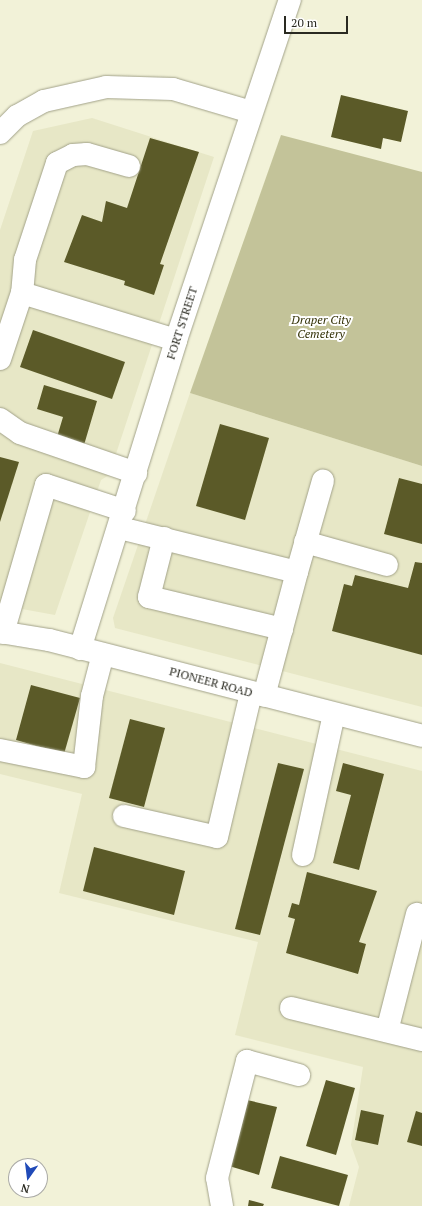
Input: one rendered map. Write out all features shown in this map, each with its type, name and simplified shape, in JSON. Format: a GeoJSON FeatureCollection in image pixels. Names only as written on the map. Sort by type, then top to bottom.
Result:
{"type":"FeatureCollection","features":[{"type":"Feature","properties":{"kind":"street","name":"FORT STREET"},"geometry":{"type":"LineString","coordinates":[[80,648],[122,519],[176,340],[251,112],[290,0]]}},
{"type":"Feature","properties":{"kind":"street"},"geometry":{"type":"LineString","coordinates":[[0,133],[17,116],[44,101],[106,86],[173,89],[251,112]]}},
{"type":"Feature","properties":{"kind":"street"},"geometry":{"type":"LineString","coordinates":[[0,359],[22,293],[24,260],[57,163],[63,158],[87,154],[129,166]]}},
{"type":"Feature","properties":{"kind":"street"},"geometry":{"type":"LineString","coordinates":[[22,293],[176,340]]}},
{"type":"Feature","properties":{"kind":"street"},"geometry":{"type":"LineString","coordinates":[[0,419],[20,433],[136,473]]}},
{"type":"Feature","properties":{"kind":"street"},"geometry":{"type":"LineString","coordinates":[[124,816],[217,837],[257,694],[282,629],[305,542],[323,482]]}},
{"type":"Feature","properties":{"kind":"street"},"geometry":{"type":"LineString","coordinates":[[2,633],[46,485],[164,538],[297,572]]}},
{"type":"Feature","properties":{"kind":"street"},"geometry":{"type":"LineString","coordinates":[[164,538],[149,597],[282,629]]}},
{"type":"Feature","properties":{"kind":"street"},"geometry":{"type":"LineString","coordinates":[[305,542],[387,564]]}},
{"type":"Feature","properties":{"kind":"street","name":"PIONEER ROAD"},"geometry":{"type":"LineString","coordinates":[[2,633],[80,648],[422,736]]}},
{"type":"Feature","properties":{"kind":"street"},"geometry":{"type":"LineString","coordinates":[[0,750],[81,770],[84,767],[92,696],[103,654]]}},
{"type":"Feature","properties":{"kind":"street"},"geometry":{"type":"LineString","coordinates":[[304,855],[334,714]]}},
{"type":"Feature","properties":{"kind":"street"},"geometry":{"type":"LineString","coordinates":[[387,1031],[417,914]]}},
{"type":"Feature","properties":{"kind":"street"},"geometry":{"type":"LineString","coordinates":[[291,1008],[422,1040]]}},
{"type":"Feature","properties":{"kind":"street"},"geometry":{"type":"LineString","coordinates":[[222,1206],[217,1178],[247,1061],[298,1075]]}},
{"type":"Feature","properties":{"kind":"shaded area"},"geometry":{"type":"Polygon","coordinates":[[[92,118],[214,157],[109,475],[101,480],[55,615],[0,605],[0,230],[33,131],[92,118]]]}},
{"type":"Feature","properties":{"kind":"shaded area"},"geometry":{"type":"Polygon","coordinates":[[[190,393],[422,466],[422,707],[115,628],[113,618],[190,393]]]}},
{"type":"Feature","properties":{"kind":"shaded area"},"geometry":{"type":"Polygon","coordinates":[[[0,663],[422,771],[422,1206],[349,1206],[359,1167],[351,1145],[363,1067],[235,1035],[258,942],[59,893],[82,794],[0,774],[0,663]]]}},
{"type":"Feature","properties":{"kind":"green space","name":"Draper City Cemetery"},"geometry":{"type":"Polygon","coordinates":[[[281,135],[422,172],[422,466],[190,393],[281,135]]]}},
{"type":"Feature","properties":{"kind":"building"},"geometry":{"type":"Polygon","coordinates":[[[341,95],[408,111],[401,142],[383,138],[381,149],[331,137],[341,95]]]}},
{"type":"Feature","properties":{"kind":"building"},"geometry":{"type":"Polygon","coordinates":[[[150,138],[199,152],[160,264],[164,265],[154,295],[124,285],[125,281],[64,262],[82,215],[102,222],[106,201],[127,208],[150,138]]]}},
{"type":"Feature","properties":{"kind":"building"},"geometry":{"type":"Polygon","coordinates":[[[33,330],[125,362],[112,399],[20,367],[33,330]]]}},
{"type":"Feature","properties":{"kind":"building"},"geometry":{"type":"Polygon","coordinates":[[[44,385],[97,401],[84,445],[57,437],[63,417],[37,409],[44,385]]]}},
{"type":"Feature","properties":{"kind":"building"},"geometry":{"type":"Polygon","coordinates":[[[220,424],[269,438],[245,520],[196,506],[220,424]]]}},
{"type":"Feature","properties":{"kind":"building"},"geometry":{"type":"Polygon","coordinates":[[[0,457],[19,462],[0,522],[0,457]]]}},
{"type":"Feature","properties":{"kind":"building"},"geometry":{"type":"Polygon","coordinates":[[[399,478],[422,484],[422,544],[384,534],[399,478]]]}},
{"type":"Feature","properties":{"kind":"building"},"geometry":{"type":"Polygon","coordinates":[[[415,562],[422,563],[422,655],[332,631],[344,584],[352,586],[355,575],[408,588],[415,562]]]}},
{"type":"Feature","properties":{"kind":"building"},"geometry":{"type":"Polygon","coordinates":[[[31,685],[80,698],[64,754],[16,740],[31,685]]]}},
{"type":"Feature","properties":{"kind":"building"},"geometry":{"type":"Polygon","coordinates":[[[130,719],[165,728],[144,807],[109,798],[130,719]]]}},
{"type":"Feature","properties":{"kind":"building"},"geometry":{"type":"Polygon","coordinates":[[[278,763],[304,769],[260,935],[235,929],[278,763]]]}},
{"type":"Feature","properties":{"kind":"building"},"geometry":{"type":"Polygon","coordinates":[[[343,763],[384,774],[359,870],[333,863],[351,795],[336,791],[343,763]]]}},
{"type":"Feature","properties":{"kind":"building"},"geometry":{"type":"Polygon","coordinates":[[[94,847],[185,871],[174,915],[83,891],[94,847]]]}},
{"type":"Feature","properties":{"kind":"building"},"geometry":{"type":"Polygon","coordinates":[[[307,872],[377,891],[359,942],[366,944],[358,974],[286,953],[295,919],[288,917],[292,903],[299,905],[307,872]]]}},
{"type":"Feature","properties":{"kind":"building"},"geometry":{"type":"Polygon","coordinates":[[[326,1080],[355,1088],[336,1155],[306,1146],[326,1080]]]}},
{"type":"Feature","properties":{"kind":"building"},"geometry":{"type":"Polygon","coordinates":[[[247,1100],[277,1107],[259,1175],[229,1166],[247,1100]]]}},
{"type":"Feature","properties":{"kind":"building"},"geometry":{"type":"Polygon","coordinates":[[[361,1110],[384,1115],[378,1145],[355,1140],[361,1110]]]}},
{"type":"Feature","properties":{"kind":"building"},"geometry":{"type":"Polygon","coordinates":[[[416,1111],[422,1113],[422,1146],[407,1142],[416,1111]]]}},
{"type":"Feature","properties":{"kind":"building"},"geometry":{"type":"Polygon","coordinates":[[[280,1156],[348,1175],[339,1206],[271,1188],[280,1156]]]}},
{"type":"Feature","properties":{"kind":"building"},"geometry":{"type":"Polygon","coordinates":[[[249,1200],[264,1204],[263,1206],[248,1206],[249,1200]]]}}]}
